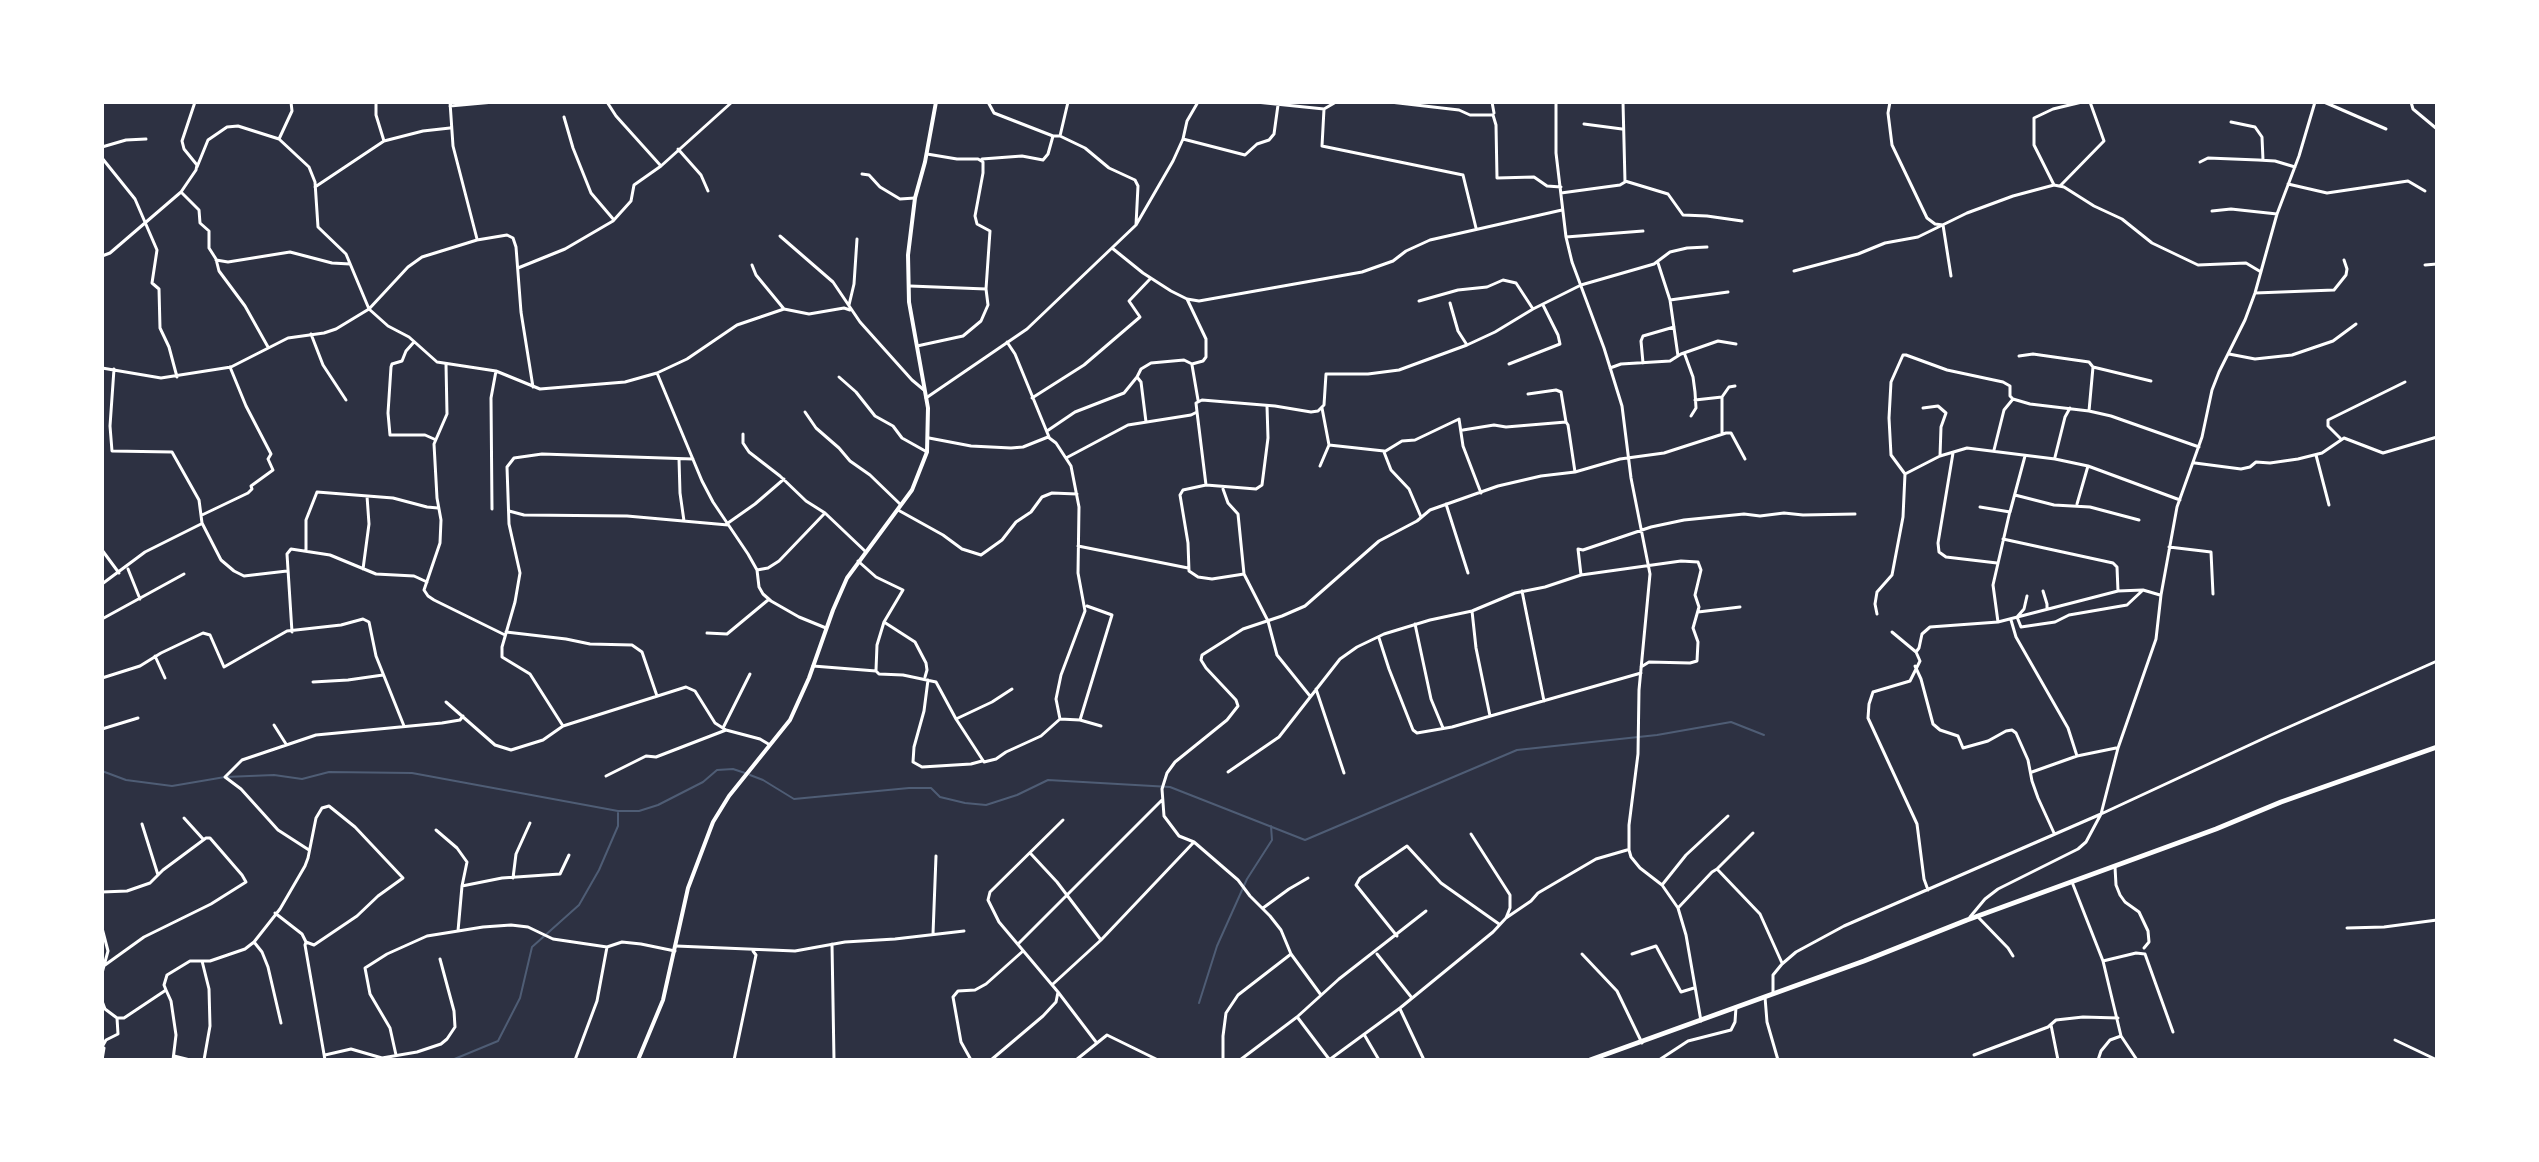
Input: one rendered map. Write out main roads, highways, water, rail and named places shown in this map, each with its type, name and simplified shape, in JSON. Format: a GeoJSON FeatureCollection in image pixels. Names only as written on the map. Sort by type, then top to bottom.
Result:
{"type":"FeatureCollection","features":[{"type":"Feature","properties":{"kind":"main road"},"geometry":{"type":"LineString","coordinates":[[1590,1060],[2115,867],[2281,802],[2437,747]]}},
{"type":"Feature","properties":{"kind":"waterway"},"geometry":{"type":"LineString","coordinates":[[750,775],[794,799],[931,788],[940,797],[986,805],[1048,780],[1170,787],[1305,840],[1517,750],[1657,735],[1731,722],[1764,735]]}},
{"type":"Feature","properties":{"kind":"waterway"},"geometry":{"type":"LineString","coordinates":[[102,771],[126,780],[172,786],[225,777],[274,775],[302,779],[329,772],[412,773],[618,811],[639,811],[658,805],[703,782],[717,770],[733,769],[745,773]]}},
{"type":"Feature","properties":{"kind":"waterway"},"geometry":{"type":"LineString","coordinates":[[452,1060],[498,1041],[520,998],[532,947],[579,905],[599,870],[618,826],[618,813]]}},
{"type":"Feature","properties":{"kind":"waterway"},"geometry":{"type":"LineString","coordinates":[[1199,1003],[1217,946],[1247,879],[1272,840],[1271,826]]}}]}
